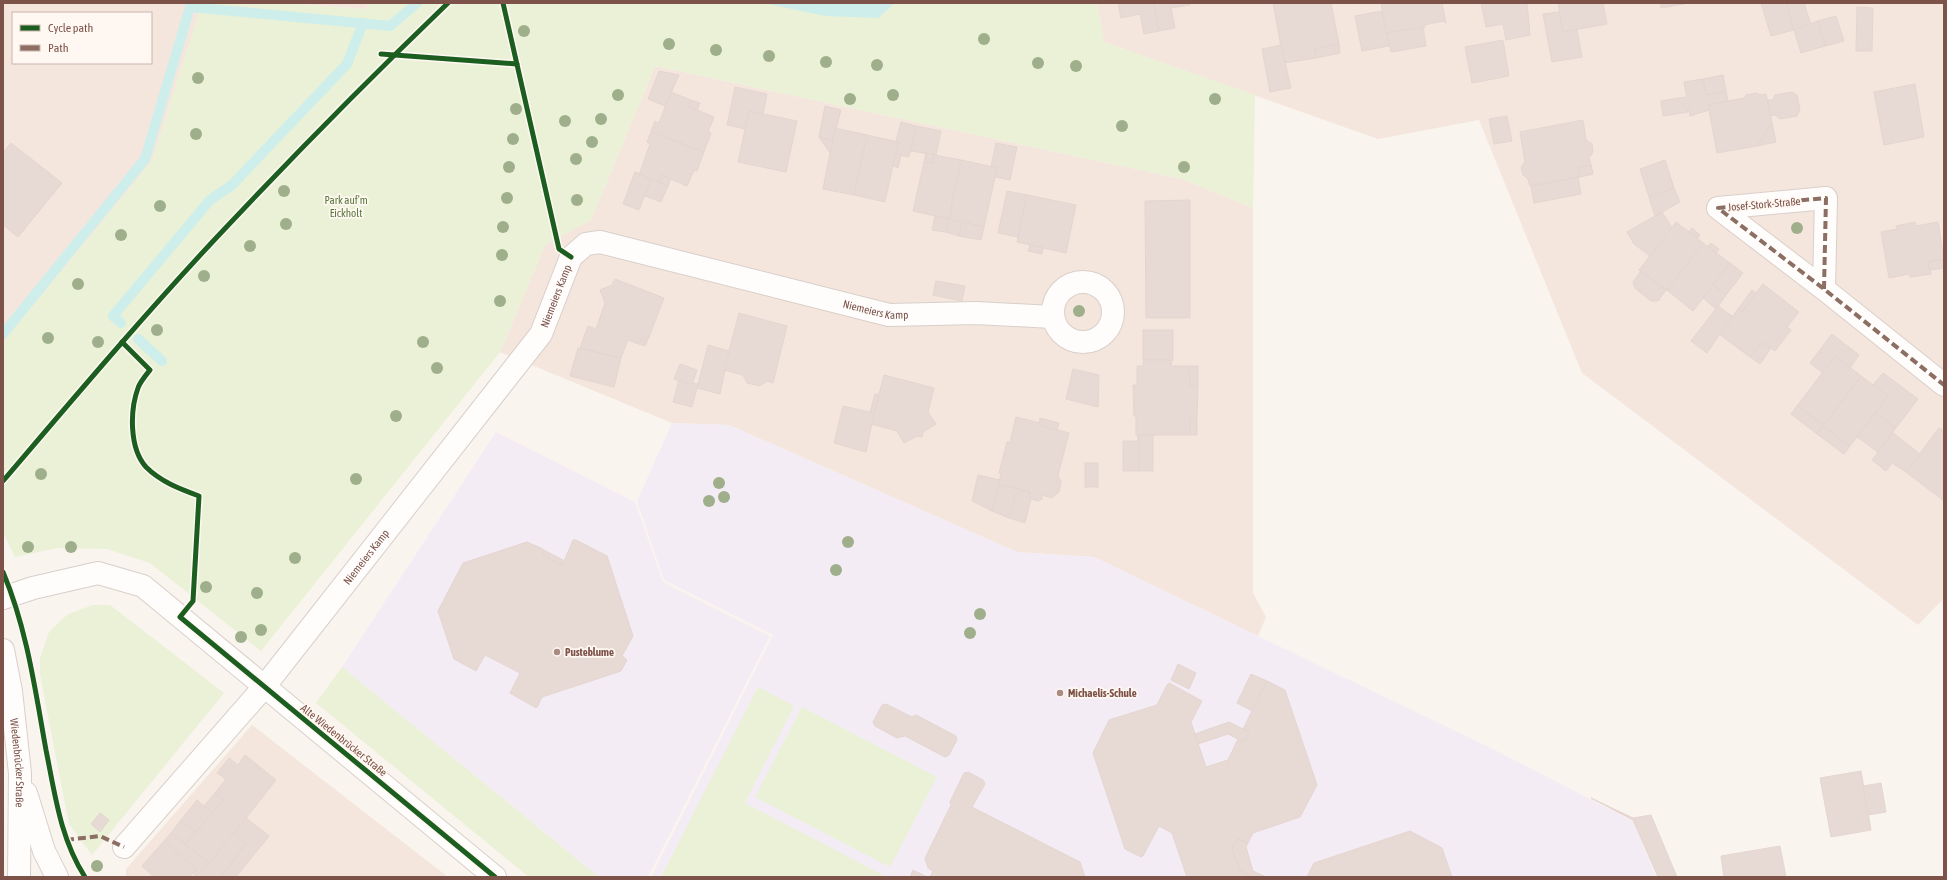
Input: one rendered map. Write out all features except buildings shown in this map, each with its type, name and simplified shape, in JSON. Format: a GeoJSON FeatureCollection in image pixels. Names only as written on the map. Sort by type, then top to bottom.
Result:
{"type":"FeatureCollection","features":[{"type":"Feature","properties":{"kind":"street","name":"Josef-Stork-Straße"},"geometry":{"type":"LineString","coordinates":[[1824,289],[1826,198],[1718,208],[1824,289],[1944,385]]}},
{"type":"Feature","properties":{"kind":"street","name":"Niemeiers Kamp"},"geometry":{"type":"LineString","coordinates":[[264,687],[541,334],[571,257],[586,244],[600,242],[889,315],[976,314],[1052,317]]}},
{"type":"Feature","properties":{"kind":"street","name":"Alte Wiedenbrücker Straße"},"geometry":{"type":"LineString","coordinates":[[3,598],[34,588],[98,573],[143,586],[495,877]]}},
{"type":"Feature","properties":{"kind":"street","name":"Wiedenbrücker Straße"},"geometry":{"type":"LineString","coordinates":[[3,650],[11,691],[20,773],[19,877]]}},
{"type":"Feature","properties":{"kind":"street"},"geometry":{"type":"LineString","coordinates":[[124,847],[264,687]]}},
{"type":"Feature","properties":{"kind":"street"},"geometry":{"type":"LineString","coordinates":[[20,773],[44,851],[57,877]]}},
{"type":"Feature","properties":{"kind":"shaded area"},"geometry":{"type":"Polygon","coordinates":[[[3,3],[202,3],[152,161],[3,342],[3,3]]]}},
{"type":"Feature","properties":{"kind":"shaded area"},"geometry":{"type":"Polygon","coordinates":[[[288,3],[371,3],[365,9],[288,3]]]}},
{"type":"Feature","properties":{"kind":"shaded area"},"geometry":{"type":"Polygon","coordinates":[[[1097,3],[1944,3],[1944,598],[1918,625],[1582,373],[1479,120],[1378,139],[1104,42],[1097,3]]]}},
{"type":"Feature","properties":{"kind":"shaded area"},"geometry":{"type":"Polygon","coordinates":[[[655,66],[1182,179],[1253,208],[1253,593],[1266,617],[1258,636],[1094,557],[1017,552],[729,425],[672,423],[500,352],[545,245],[591,220],[655,66]]]}},
{"type":"Feature","properties":{"kind":"shaded area","name":"Michaelis-Schule"},"geometry":{"type":"Polygon","coordinates":[[[672,423],[729,425],[1017,552],[1094,557],[1495,750],[1633,821],[1656,877],[651,877],[773,635],[664,580],[637,501],[672,423]]]}},
{"type":"Feature","properties":{"kind":"shaded area","name":"Pusteblume"},"geometry":{"type":"Polygon","coordinates":[[[496,432],[635,502],[663,582],[770,636],[648,877],[599,877],[342,667],[496,432]]]}},
{"type":"Feature","properties":{"kind":"shaded area"},"geometry":{"type":"Polygon","coordinates":[[[252,725],[448,877],[126,877],[126,869],[252,725]]]}},
{"type":"Feature","properties":{"kind":"green space","name":"Park auf‘m Eickholt"},"geometry":{"type":"Polygon","coordinates":[[[202,3],[288,3],[365,9],[371,3],[1097,3],[1104,42],[1255,95],[1253,208],[1182,179],[655,66],[591,220],[545,245],[500,352],[261,651],[150,563],[107,549],[58,548],[15,557],[3,533],[3,342],[152,161],[202,3]]]}},
{"type":"Feature","properties":{"kind":"green space"},"geometry":{"type":"Polygon","coordinates":[[[93,605],[110,605],[224,693],[92,855],[69,824],[40,675],[40,658],[49,632],[68,614],[93,605]]]}},
{"type":"Feature","properties":{"kind":"green space"},"geometry":{"type":"Polygon","coordinates":[[[342,667],[599,877],[529,877],[316,703],[342,667]]]}},
{"type":"Feature","properties":{"kind":"green space"},"geometry":{"type":"Polygon","coordinates":[[[758,687],[794,706],[745,803],[883,875],[882,877],[661,877],[758,687]]]}},
{"type":"Feature","properties":{"kind":"green space"},"geometry":{"type":"Polygon","coordinates":[[[802,707],[937,777],[890,867],[755,797],[802,707]]]}},
{"type":"Feature","properties":{"kind":"water"},"geometry":{"type":"Polygon","coordinates":[[[764,3],[895,3],[878,18],[825,16],[764,3]]]}},
{"type":"Feature","properties":{"kind":"waterway"},"geometry":{"type":"LineString","coordinates":[[3,334],[145,159],[190,7],[390,26],[417,3]]}},
{"type":"Feature","properties":{"kind":"waterway"},"geometry":{"type":"LineString","coordinates":[[121,323],[113,316],[210,200],[232,185],[347,64],[363,23]]}},
{"type":"Feature","properties":{"kind":"waterway"},"geometry":{"type":"LineString","coordinates":[[138,339],[162,361]]}},
{"type":"Feature","properties":{"kind":"marked path"},"geometry":{"type":"LineString","coordinates":[[1824,289],[1826,198],[1718,208],[1824,289],[1944,385]]}},
{"type":"Feature","properties":{"kind":"marked path"},"geometry":{"type":"LineString","coordinates":[[66,840],[100,836],[124,847]]}},
{"type":"Feature","properties":{"kind":"cycle path"},"geometry":{"type":"LineString","coordinates":[[3,481],[135,327],[189,267],[331,118],[448,3]]}},
{"type":"Feature","properties":{"kind":"cycle path"},"geometry":{"type":"LineString","coordinates":[[503,3],[559,249],[571,257]]}},
{"type":"Feature","properties":{"kind":"cycle path"},"geometry":{"type":"LineString","coordinates":[[381,54],[517,64]]}},
{"type":"Feature","properties":{"kind":"cycle path"},"geometry":{"type":"LineString","coordinates":[[122,342],[150,370],[139,386],[133,407],[134,439],[136,450],[140,459],[146,467],[164,481],[199,496],[193,601],[180,617],[495,877]]}},
{"type":"Feature","properties":{"kind":"cycle path"},"geometry":{"type":"LineString","coordinates":[[3,572],[24,637],[56,799],[64,831],[85,877]]}},
{"type":"Feature","properties":{"kind":"place","name":"Pusteblume"},"geometry":{"type":"Point","coordinates":[557,652]}},
{"type":"Feature","properties":{"kind":"place","name":"Michaelis-Schule"},"geometry":{"type":"Point","coordinates":[1060,693]}}]}
